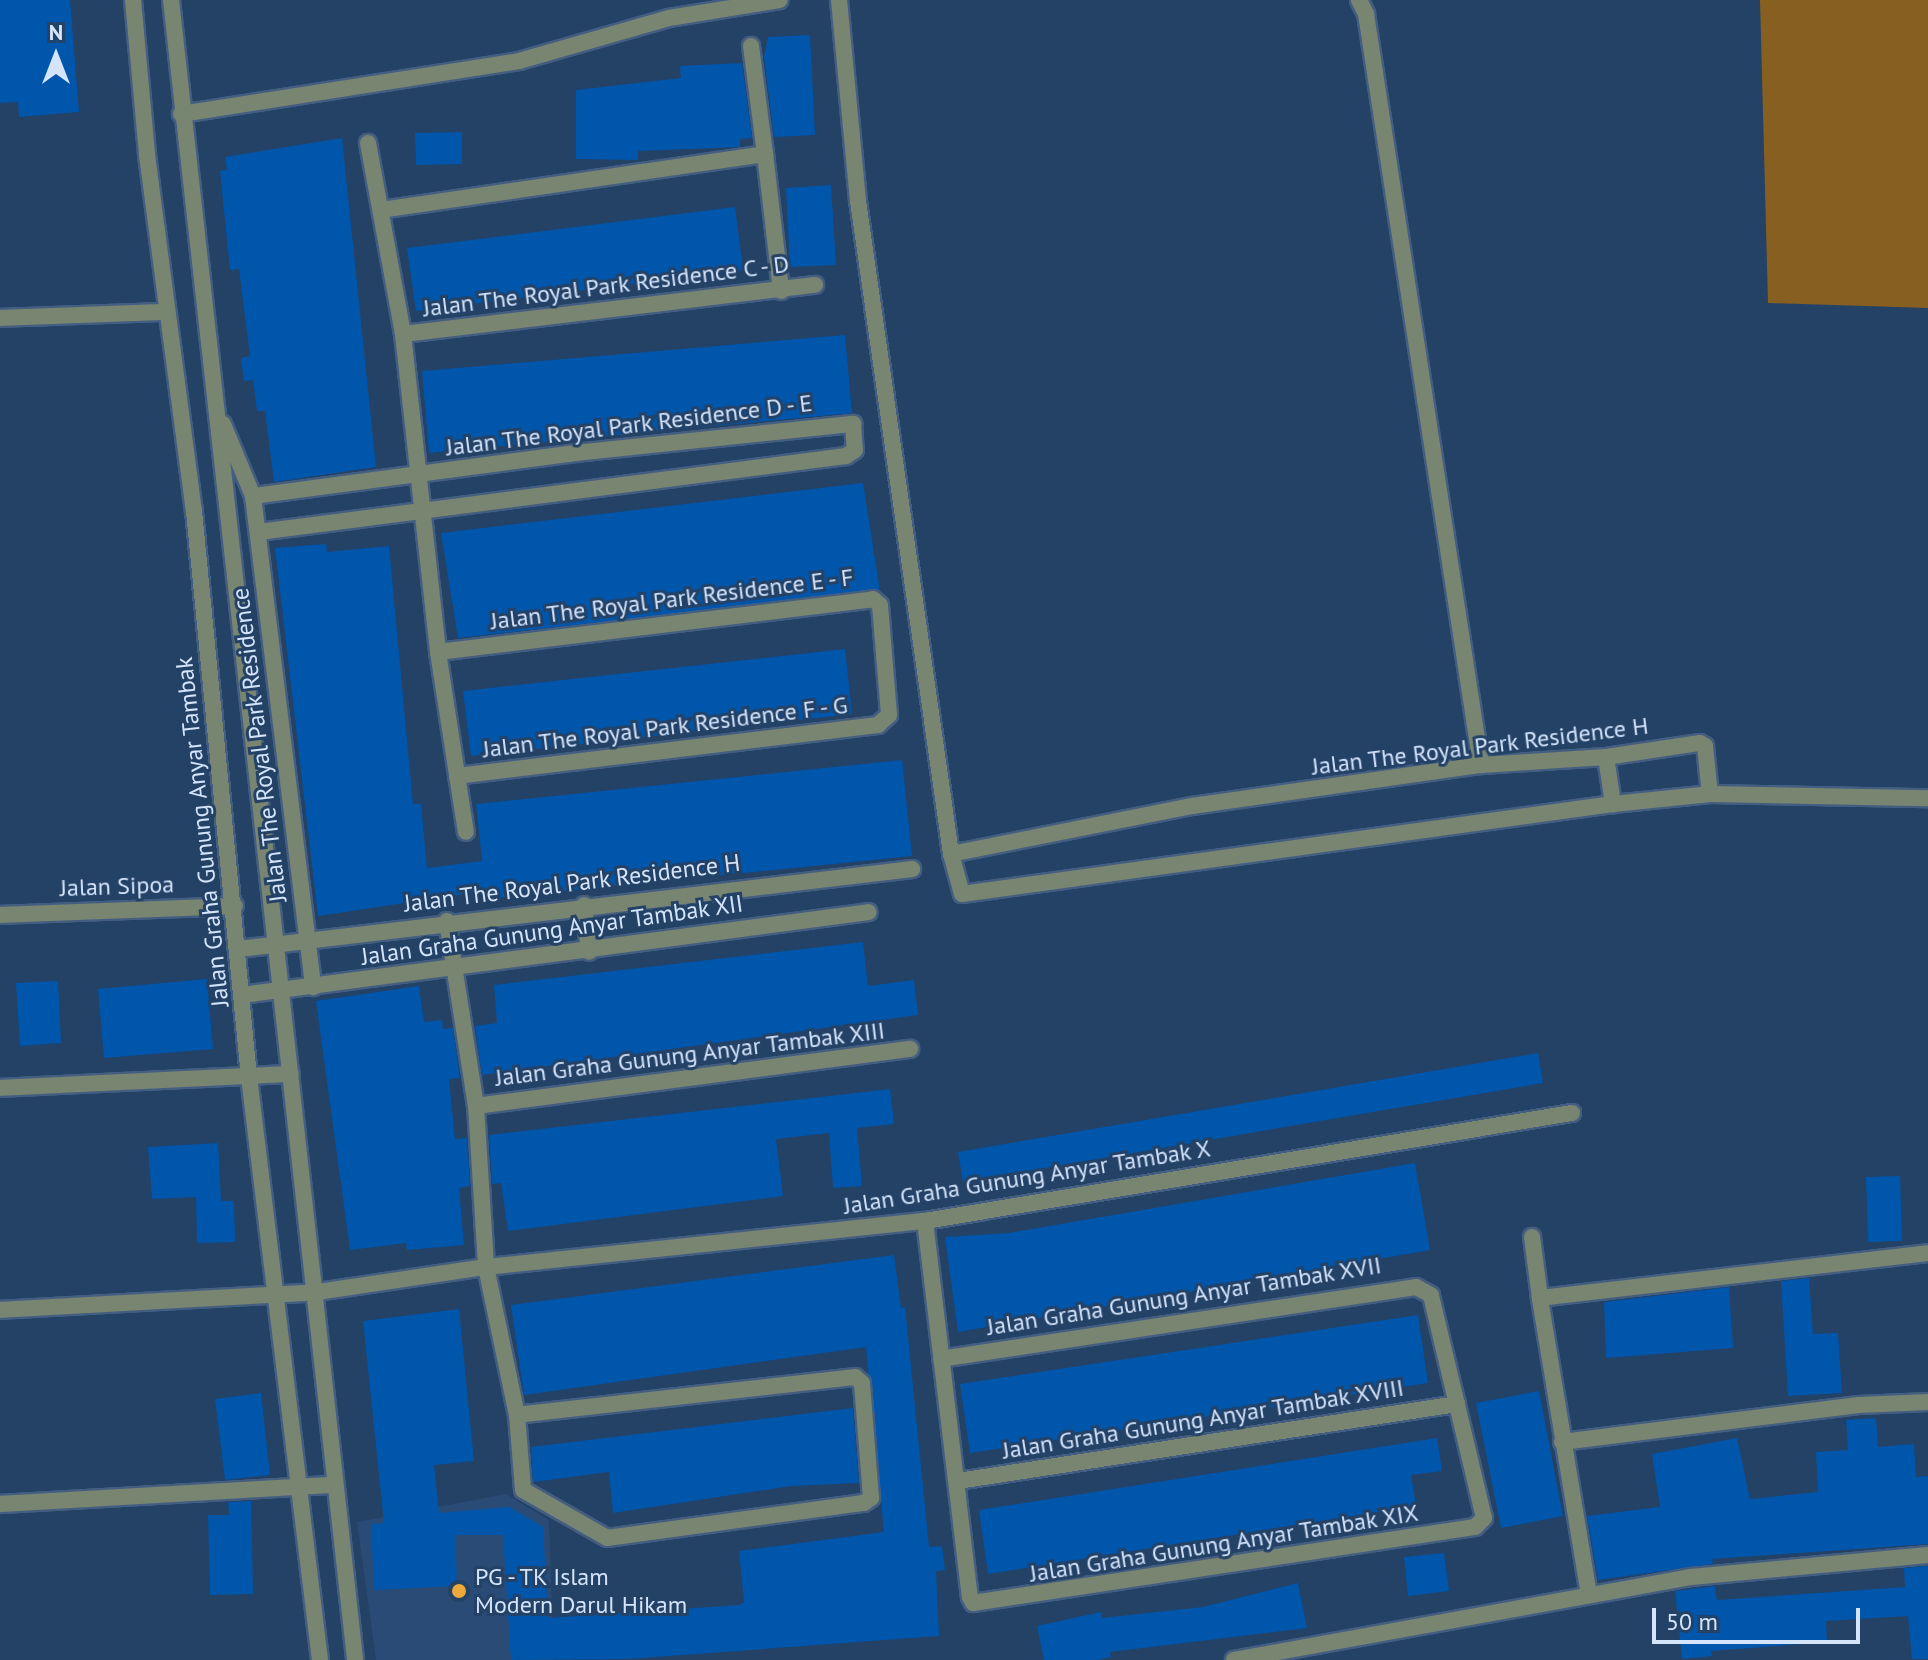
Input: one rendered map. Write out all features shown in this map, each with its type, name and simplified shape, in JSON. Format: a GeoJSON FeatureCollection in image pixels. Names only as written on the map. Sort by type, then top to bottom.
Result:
{"type":"FeatureCollection","features":[{"type":"Feature","properties":{"kind":"street","name":"Jalan Graha Gunung Anyar Tambak"},"geometry":{"type":"LineString","coordinates":[[133,0],[167,312],[194,511],[235,906],[249,1077],[279,1294],[298,1487],[320,1660]]}},
{"type":"Feature","properties":{"kind":"street"},"geometry":{"type":"LineString","coordinates":[[171,0],[181,114],[218,416],[274,945],[318,1292],[334,1485],[355,1660]]}},
{"type":"Feature","properties":{"kind":"street"},"geometry":{"type":"LineString","coordinates":[[181,114],[519,61],[684,14],[780,0]]}},
{"type":"Feature","properties":{"kind":"street"},"geometry":{"type":"LineString","coordinates":[[839,0],[858,201],[951,854],[962,894],[1613,804],[1710,794],[1928,798]]}},
{"type":"Feature","properties":{"kind":"street"},"geometry":{"type":"LineString","coordinates":[[1359,0],[1366,14],[1481,765]]}},
{"type":"Feature","properties":{"kind":"street"},"geometry":{"type":"LineString","coordinates":[[751,46],[781,291]]}},
{"type":"Feature","properties":{"kind":"street"},"geometry":{"type":"LineString","coordinates":[[368,143],[403,334],[438,652],[466,832]]}},
{"type":"Feature","properties":{"kind":"street"},"geometry":{"type":"LineString","coordinates":[[381,210],[765,154]]}},
{"type":"Feature","properties":{"kind":"street","name":"Jalan The Royal Park Residence C - D"},"geometry":{"type":"LineString","coordinates":[[403,334],[815,285]]}},
{"type":"Feature","properties":{"kind":"street"},"geometry":{"type":"LineString","coordinates":[[0,318],[167,312]]}},
{"type":"Feature","properties":{"kind":"street","name":"Jalan The Royal Park Residence"},"geometry":{"type":"LineString","coordinates":[[218,416],[239,452],[253,496],[259,532],[313,987]]}},
{"type":"Feature","properties":{"kind":"street","name":"Jalan The Royal Park Residence D - E"},"geometry":{"type":"LineString","coordinates":[[417,475],[847,422],[853,424],[855,450],[846,456],[422,513]]}},
{"type":"Feature","properties":{"kind":"street"},"geometry":{"type":"LineString","coordinates":[[253,496],[417,475]]}},
{"type":"Feature","properties":{"kind":"street"},"geometry":{"type":"LineString","coordinates":[[259,532],[422,513]]}},
{"type":"Feature","properties":{"kind":"street","name":"Jalan The Royal Park Residence E - F"},"geometry":{"type":"LineString","coordinates":[[438,652],[873,599],[880,605],[889,715],[878,725]]}},
{"type":"Feature","properties":{"kind":"street","name":"Jalan The Royal Park Residence F - G"},"geometry":{"type":"LineString","coordinates":[[457,776],[878,725]]}},
{"type":"Feature","properties":{"kind":"street","name":"Jalan The Royal Park Residence H"},"geometry":{"type":"LineString","coordinates":[[951,854],[1192,806],[1481,765],[1607,768],[1700,743],[1706,752],[1710,794]]}},
{"type":"Feature","properties":{"kind":"street"},"geometry":{"type":"LineString","coordinates":[[1607,768],[1613,804]]}},
{"type":"Feature","properties":{"kind":"street","name":"Jalan The Royal Park Residence H"},"geometry":{"type":"LineString","coordinates":[[239,949],[912,869]]}},
{"type":"Feature","properties":{"kind":"street","name":"Jalan Sipoa"},"geometry":{"type":"LineString","coordinates":[[0,915],[235,906]]}},
{"type":"Feature","properties":{"kind":"street"},"geometry":{"type":"LineString","coordinates":[[585,909],[589,949]]}},
{"type":"Feature","properties":{"kind":"street","name":"Jalan Graha Gunung Anyar Tambak XII"},"geometry":{"type":"LineString","coordinates":[[242,995],[282,993],[453,965],[869,912]]}},
{"type":"Feature","properties":{"kind":"street"},"geometry":{"type":"LineString","coordinates":[[448,926],[476,1106],[486,1267],[517,1415],[519,1480],[523,1490],[607,1538],[864,1503],[871,1498],[859,1377],[517,1415]]}},
{"type":"Feature","properties":{"kind":"street","name":"Jalan Graha Gunung Anyar Tambak XIII"},"geometry":{"type":"LineString","coordinates":[[476,1106],[910,1049]]}},
{"type":"Feature","properties":{"kind":"street"},"geometry":{"type":"LineString","coordinates":[[0,1088],[291,1074]]}},
{"type":"Feature","properties":{"kind":"street","name":"Jalan Graha Gunung Anyar Tambak X"},"geometry":{"type":"LineString","coordinates":[[0,1310],[318,1292],[486,1267],[925,1221],[1572,1113]]}},
{"type":"Feature","properties":{"kind":"street"},"geometry":{"type":"LineString","coordinates":[[925,1221],[958,1481]]}},
{"type":"Feature","properties":{"kind":"street"},"geometry":{"type":"LineString","coordinates":[[1532,1237],[1562,1442],[1589,1595]]}},
{"type":"Feature","properties":{"kind":"street"},"geometry":{"type":"LineString","coordinates":[[1540,1298],[1928,1253]]}},
{"type":"Feature","properties":{"kind":"street","name":"Jalan Graha Gunung Anyar Tambak XVII"},"geometry":{"type":"LineString","coordinates":[[941,1359],[1416,1287],[1431,1295],[1484,1518],[1475,1527]]}},
{"type":"Feature","properties":{"kind":"street"},"geometry":{"type":"LineString","coordinates":[[1562,1442],[1859,1405],[1928,1402]]}},
{"type":"Feature","properties":{"kind":"street","name":"Jalan Graha Gunung Anyar Tambak XVIII"},"geometry":{"type":"LineString","coordinates":[[958,1481],[1457,1404]]}},
{"type":"Feature","properties":{"kind":"street","name":"Jalan Graha Gunung Anyar Tambak XIX"},"geometry":{"type":"LineString","coordinates":[[958,1481],[970,1597],[982,1606],[1475,1527]]}},
{"type":"Feature","properties":{"kind":"street"},"geometry":{"type":"LineString","coordinates":[[0,1504],[334,1485]]}},
{"type":"Feature","properties":{"kind":"street"},"geometry":{"type":"LineString","coordinates":[[1234,1660],[1691,1577],[1928,1555]]}},
{"type":"Feature","properties":{"kind":"shaded area"},"geometry":{"type":"Polygon","coordinates":[[[1760,0],[1928,0],[1928,308],[1768,303],[1760,0]]]}},
{"type":"Feature","properties":{"kind":"shaded area","name":"PG - TK Islam Modern Darul Hikam"},"geometry":{"type":"Polygon","coordinates":[[[506,1494],[549,1520],[554,1660],[376,1660],[357,1522],[506,1494]]]}},
{"type":"Feature","properties":{"kind":"building"},"geometry":{"type":"Polygon","coordinates":[[[0,0],[70,0],[79,112],[19,117],[18,102],[0,103],[0,0]]]}},
{"type":"Feature","properties":{"kind":"building"},"geometry":{"type":"Polygon","coordinates":[[[810,35],[815,135],[774,137],[764,57],[768,37],[810,35]]]}},
{"type":"Feature","properties":{"kind":"building"},"geometry":{"type":"Polygon","coordinates":[[[742,63],[752,138],[740,139],[740,147],[638,151],[638,160],[576,159],[576,90],[681,78],[680,66],[742,63]]]}},
{"type":"Feature","properties":{"kind":"building"},"geometry":{"type":"Polygon","coordinates":[[[462,132],[462,164],[416,165],[415,133],[462,132]]]}},
{"type":"Feature","properties":{"kind":"building"},"geometry":{"type":"Polygon","coordinates":[[[342,138],[376,467],[274,482],[265,411],[257,411],[253,380],[244,381],[241,358],[250,356],[239,269],[230,270],[220,171],[227,170],[225,157],[342,138]]]}},
{"type":"Feature","properties":{"kind":"building"},"geometry":{"type":"Polygon","coordinates":[[[831,185],[836,265],[790,267],[786,188],[831,185]]]}},
{"type":"Feature","properties":{"kind":"building"},"geometry":{"type":"Polygon","coordinates":[[[735,207],[743,270],[416,311],[407,248],[735,207]]]}},
{"type":"Feature","properties":{"kind":"building"},"geometry":{"type":"Polygon","coordinates":[[[845,335],[852,413],[429,453],[422,371],[845,335]]]}},
{"type":"Feature","properties":{"kind":"building"},"geometry":{"type":"Polygon","coordinates":[[[863,483],[880,591],[458,638],[441,533],[863,483]]]}},
{"type":"Feature","properties":{"kind":"building"},"geometry":{"type":"Polygon","coordinates":[[[326,544],[327,552],[389,546],[413,804],[421,804],[427,868],[482,861],[476,804],[902,760],[912,856],[486,899],[485,891],[318,916],[275,548],[326,544]]]}},
{"type":"Feature","properties":{"kind":"building"},"geometry":{"type":"Polygon","coordinates":[[[845,649],[852,714],[471,756],[463,691],[845,649]]]}},
{"type":"Feature","properties":{"kind":"building"},"geometry":{"type":"Polygon","coordinates":[[[863,942],[868,986],[914,980],[918,1015],[482,1075],[475,1026],[497,1023],[494,985],[863,942]]]}},
{"type":"Feature","properties":{"kind":"building"},"geometry":{"type":"Polygon","coordinates":[[[207,979],[213,1049],[104,1058],[98,989],[207,979]]]}},
{"type":"Feature","properties":{"kind":"building"},"geometry":{"type":"Polygon","coordinates":[[[58,981],[61,1043],[20,1046],[16,983],[58,981]]]}},
{"type":"Feature","properties":{"kind":"building"},"geometry":{"type":"Polygon","coordinates":[[[419,986],[424,1022],[442,1020],[443,1029],[453,1028],[460,1078],[449,1079],[455,1139],[467,1138],[470,1186],[459,1188],[464,1245],[407,1250],[406,1243],[350,1250],[316,1001],[419,986]]]}},
{"type":"Feature","properties":{"kind":"building"},"geometry":{"type":"Polygon","coordinates":[[[1538,1053],[1543,1083],[963,1182],[958,1152],[1538,1053]]]}},
{"type":"Feature","properties":{"kind":"building"},"geometry":{"type":"Polygon","coordinates":[[[890,1089],[894,1124],[857,1128],[862,1186],[833,1188],[829,1133],[776,1139],[783,1196],[508,1231],[501,1183],[492,1184],[489,1135],[890,1089]]]}},
{"type":"Feature","properties":{"kind":"building"},"geometry":{"type":"Polygon","coordinates":[[[218,1143],[221,1201],[234,1201],[235,1242],[197,1243],[196,1197],[152,1199],[148,1147],[218,1143]]]}},
{"type":"Feature","properties":{"kind":"building"},"geometry":{"type":"Polygon","coordinates":[[[1415,1163],[1430,1250],[958,1332],[945,1237],[1009,1233],[1415,1163]]]}},
{"type":"Feature","properties":{"kind":"building"},"geometry":{"type":"Polygon","coordinates":[[[1900,1176],[1902,1241],[1868,1242],[1866,1177],[1900,1176]]]}},
{"type":"Feature","properties":{"kind":"building"},"geometry":{"type":"Polygon","coordinates":[[[894,1255],[901,1308],[905,1307],[929,1547],[942,1546],[945,1570],[936,1571],[939,1636],[628,1659],[511,1660],[503,1535],[455,1535],[457,1586],[374,1590],[371,1524],[384,1523],[363,1321],[459,1309],[474,1461],[434,1465],[439,1513],[509,1507],[543,1527],[548,1618],[739,1605],[744,1602],[739,1551],[884,1532],[866,1347],[524,1395],[511,1305],[894,1255]]]}},
{"type":"Feature","properties":{"kind":"building"},"geometry":{"type":"Polygon","coordinates":[[[1809,1278],[1813,1334],[1838,1333],[1842,1393],[1788,1396],[1781,1281],[1809,1278]]]}},
{"type":"Feature","properties":{"kind":"building"},"geometry":{"type":"Polygon","coordinates":[[[1729,1287],[1733,1348],[1606,1358],[1604,1302],[1729,1287]]]}},
{"type":"Feature","properties":{"kind":"building"},"geometry":{"type":"Polygon","coordinates":[[[1418,1315],[1428,1383],[970,1453],[960,1384],[1418,1315]]]}},
{"type":"Feature","properties":{"kind":"building"},"geometry":{"type":"Polygon","coordinates":[[[1539,1391],[1563,1516],[1501,1528],[1476,1403],[1539,1391]]]}},
{"type":"Feature","properties":{"kind":"building"},"geometry":{"type":"Polygon","coordinates":[[[261,1393],[270,1475],[225,1480],[215,1399],[261,1393]]]}},
{"type":"Feature","properties":{"kind":"building"},"geometry":{"type":"Polygon","coordinates":[[[853,1408],[859,1483],[791,1486],[613,1513],[609,1472],[533,1482],[531,1447],[853,1408]]]}},
{"type":"Feature","properties":{"kind":"building"},"geometry":{"type":"Polygon","coordinates":[[[1876,1418],[1878,1447],[1914,1444],[1916,1477],[1928,1476],[1928,1544],[1712,1559],[1713,1564],[1598,1580],[1587,1516],[1660,1507],[1652,1454],[1737,1438],[1750,1499],[1818,1492],[1816,1452],[1848,1450],[1846,1420],[1876,1418]]]}},
{"type":"Feature","properties":{"kind":"building"},"geometry":{"type":"Polygon","coordinates":[[[1437,1438],[1442,1471],[1411,1475],[1416,1506],[988,1574],[979,1510],[1437,1438]]]}},
{"type":"Feature","properties":{"kind":"building"},"geometry":{"type":"Polygon","coordinates":[[[251,1501],[253,1594],[210,1595],[208,1515],[229,1515],[228,1502],[251,1501]]]}},
{"type":"Feature","properties":{"kind":"building"},"geometry":{"type":"Polygon","coordinates":[[[1444,1553],[1449,1591],[1408,1596],[1404,1557],[1444,1553]]]}},
{"type":"Feature","properties":{"kind":"building"},"geometry":{"type":"Polygon","coordinates":[[[1928,1566],[1928,1659],[1912,1659],[1908,1616],[1826,1621],[1827,1642],[1711,1651],[1712,1656],[1682,1659],[1675,1591],[1715,1586],[1717,1600],[1905,1587],[1904,1568],[1928,1566]]]}},
{"type":"Feature","properties":{"kind":"building"},"geometry":{"type":"Polygon","coordinates":[[[1298,1583],[1307,1628],[1110,1652],[1111,1657],[1097,1660],[1044,1660],[1037,1626],[1101,1612],[1102,1618],[1203,1607],[1298,1583]]]}},
{"type":"Feature","properties":{"kind":"place","name":"PG - TK Islam Modern Darul Hikam"},"geometry":{"type":"Point","coordinates":[459,1591]}}]}
